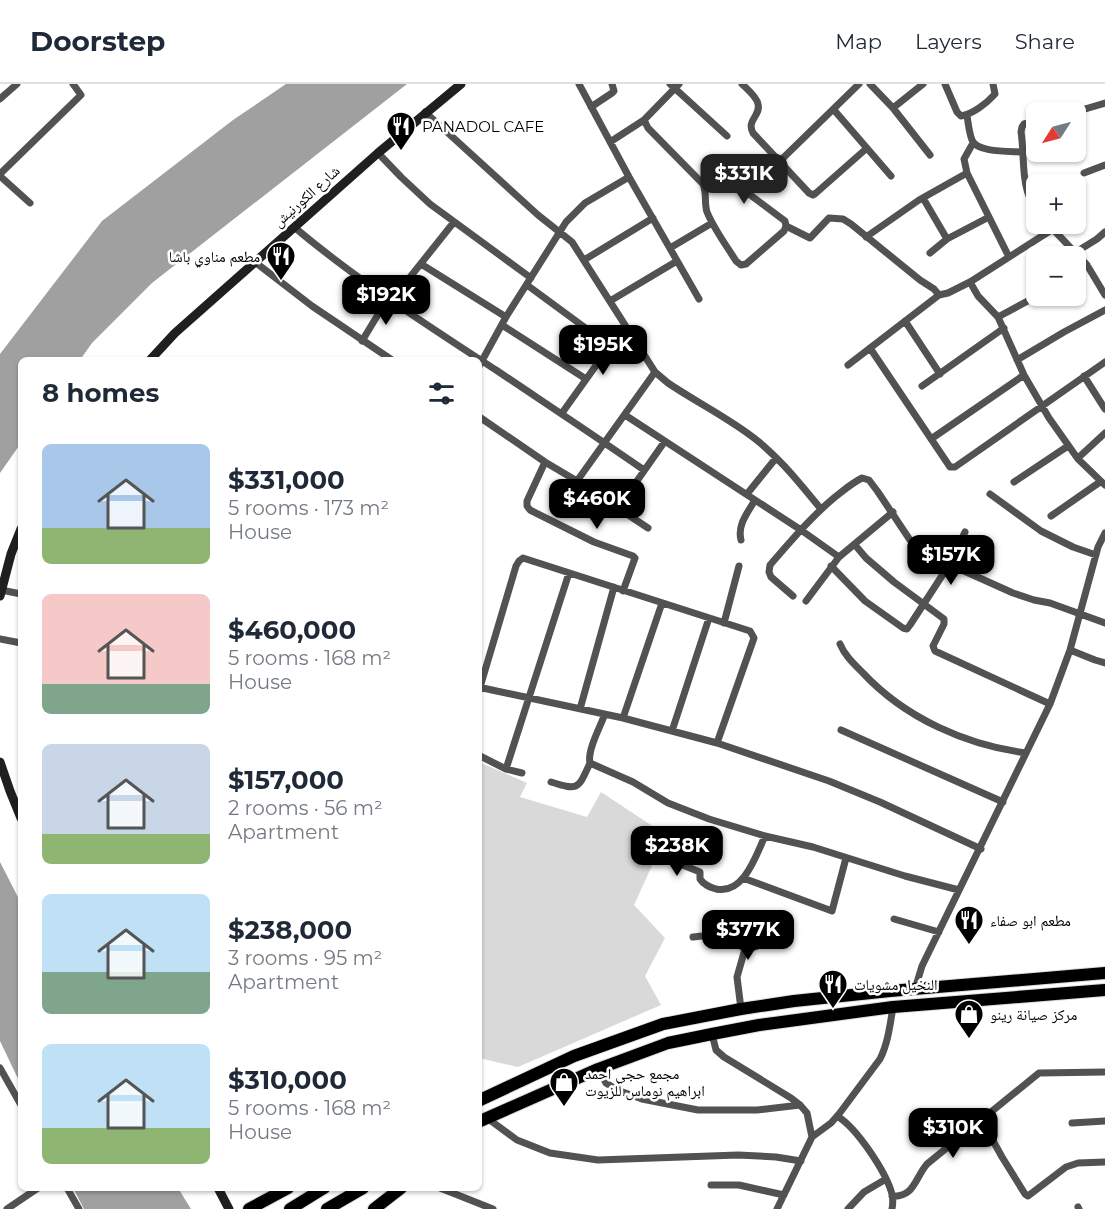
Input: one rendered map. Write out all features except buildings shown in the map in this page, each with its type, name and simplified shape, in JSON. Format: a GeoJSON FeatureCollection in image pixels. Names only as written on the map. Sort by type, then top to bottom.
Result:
{"type":"FeatureCollection","features":[{"type":"Feature","properties":{"kind":"highway"},"geometry":{"type":"LineString","coordinates":[[482,1099],[574,1056],[663,1024],[741,1009],[826,998],[1105,974]]}},
{"type":"Feature","properties":{"kind":"highway"},"geometry":{"type":"LineString","coordinates":[[482,1121],[598,1069],[668,1043],[759,1025],[893,1007],[1105,991]]}},
{"type":"Feature","properties":{"kind":"highway"},"geometry":{"type":"LineString","coordinates":[[708,1015],[705,1026],[712,1034]]}},
{"type":"Feature","properties":{"kind":"highway"},"geometry":{"type":"LineString","coordinates":[[663,1024],[670,1027],[674,1034],[668,1043]]}},
{"type":"Feature","properties":{"kind":"highway"},"geometry":{"type":"LineString","coordinates":[[249,1209],[282,1191]]}},
{"type":"Feature","properties":{"kind":"highway"},"geometry":{"type":"LineString","coordinates":[[290,1209],[319,1191]]}},
{"type":"Feature","properties":{"kind":"highway"},"geometry":{"type":"LineString","coordinates":[[327,1209],[358,1191]]}},
{"type":"Feature","properties":{"kind":"highway"},"geometry":{"type":"LineString","coordinates":[[374,1209],[397,1191]]}},
{"type":"Feature","properties":{"kind":"street"},"geometry":{"type":"LineString","coordinates":[[30,203],[0,175],[81,95],[73,84]]}},
{"type":"Feature","properties":{"kind":"street","name":"شارع الكورنيش"},"geometry":{"type":"LineString","coordinates":[[153,357],[175,333],[294,227],[425,112],[461,84]]}},
{"type":"Feature","properties":{"kind":"street"},"geometry":{"type":"LineString","coordinates":[[579,84],[628,177],[699,299]]}},
{"type":"Feature","properties":{"kind":"street"},"geometry":{"type":"LineString","coordinates":[[591,107],[614,91],[612,84]]}},
{"type":"Feature","properties":{"kind":"street"},"geometry":{"type":"LineString","coordinates":[[780,161],[859,84]]}},
{"type":"Feature","properties":{"kind":"street"},"geometry":{"type":"LineString","coordinates":[[870,84],[893,108],[930,155]]}},
{"type":"Feature","properties":{"kind":"street"},"geometry":{"type":"LineString","coordinates":[[893,108],[923,84]]}},
{"type":"Feature","properties":{"kind":"street"},"geometry":{"type":"LineString","coordinates":[[945,84],[957,112],[962,116],[967,115],[995,94],[993,84]]}},
{"type":"Feature","properties":{"kind":"street"},"geometry":{"type":"LineString","coordinates":[[0,99],[14,85]]}},
{"type":"Feature","properties":{"kind":"street"},"geometry":{"type":"LineString","coordinates":[[745,85],[759,105],[750,129],[809,193],[813,195],[816,193],[867,148]]}},
{"type":"Feature","properties":{"kind":"street"},"geometry":{"type":"LineString","coordinates":[[610,142],[644,120],[674,86],[727,136]]}},
{"type":"Feature","properties":{"kind":"street"},"geometry":{"type":"LineString","coordinates":[[1086,109],[1105,103]]}},
{"type":"Feature","properties":{"kind":"street"},"geometry":{"type":"LineString","coordinates":[[834,110],[891,176]]}},
{"type":"Feature","properties":{"kind":"street"},"geometry":{"type":"LineString","coordinates":[[425,112],[538,215],[572,242],[655,372],[668,383],[753,437],[776,458],[821,509]]}},
{"type":"Feature","properties":{"kind":"street"},"geometry":{"type":"LineString","coordinates":[[967,115],[973,143],[976,146],[985,149],[1023,152]]}},
{"type":"Feature","properties":{"kind":"street"},"geometry":{"type":"LineString","coordinates":[[644,120],[648,128],[704,184],[706,210],[736,261],[741,265],[746,264],[784,231],[785,221],[729,179],[704,184]]}},
{"type":"Feature","properties":{"kind":"street"},"geometry":{"type":"LineString","coordinates":[[1026,124],[1022,127],[1026,184]]}},
{"type":"Feature","properties":{"kind":"street"},"geometry":{"type":"LineString","coordinates":[[973,143],[964,159],[967,172],[1009,257]]}},
{"type":"Feature","properties":{"kind":"street"},"geometry":{"type":"LineString","coordinates":[[378,153],[416,192],[610,346]]}},
{"type":"Feature","properties":{"kind":"street"},"geometry":{"type":"LineString","coordinates":[[1084,173],[1105,165]]}},
{"type":"Feature","properties":{"kind":"street"},"geometry":{"type":"LineString","coordinates":[[866,237],[922,198],[967,172]]}},
{"type":"Feature","properties":{"kind":"street"},"geometry":{"type":"LineString","coordinates":[[482,361],[504,321],[575,212],[585,203],[628,177]]}},
{"type":"Feature","properties":{"kind":"street"},"geometry":{"type":"LineString","coordinates":[[922,198],[947,239]]}},
{"type":"Feature","properties":{"kind":"street"},"geometry":{"type":"LineString","coordinates":[[930,252],[947,239],[989,217]]}},
{"type":"Feature","properties":{"kind":"street"},"geometry":{"type":"LineString","coordinates":[[584,260],[653,218]]}},
{"type":"Feature","properties":{"kind":"street"},"geometry":{"type":"LineString","coordinates":[[786,226],[810,238],[829,218],[843,219],[939,295]]}},
{"type":"Feature","properties":{"kind":"street"},"geometry":{"type":"LineString","coordinates":[[362,341],[390,299],[454,222]]}},
{"type":"Feature","properties":{"kind":"street"},"geometry":{"type":"LineString","coordinates":[[670,248],[712,223]]}},
{"type":"Feature","properties":{"kind":"street"},"geometry":{"type":"LineString","coordinates":[[294,227],[321,250],[469,357]]}},
{"type":"Feature","properties":{"kind":"street"},"geometry":{"type":"LineString","coordinates":[[1086,246],[1105,232]]}},
{"type":"Feature","properties":{"kind":"street"},"geometry":{"type":"LineString","coordinates":[[848,365],[939,295],[970,282],[1040,234]]}},
{"type":"Feature","properties":{"kind":"street"},"geometry":{"type":"LineString","coordinates":[[1059,234],[1070,246]]}},
{"type":"Feature","properties":{"kind":"street"},"geometry":{"type":"LineString","coordinates":[[610,301],[677,261]]}},
{"type":"Feature","properties":{"kind":"street"},"geometry":{"type":"LineString","coordinates":[[255,262],[312,306],[387,357]]}},
{"type":"Feature","properties":{"kind":"street"},"geometry":{"type":"LineString","coordinates":[[421,264],[586,379]]}},
{"type":"Feature","properties":{"kind":"street"},"geometry":{"type":"LineString","coordinates":[[1087,265],[1102,283],[1105,295]]}},
{"type":"Feature","properties":{"kind":"street"},"geometry":{"type":"LineString","coordinates":[[970,282],[978,296],[999,317],[1024,375],[1068,446],[1103,484],[1051,516]]}},
{"type":"Feature","properties":{"kind":"street"},"geometry":{"type":"LineString","coordinates":[[999,317],[1026,302]]}},
{"type":"Feature","properties":{"kind":"street"},"geometry":{"type":"LineString","coordinates":[[1017,360],[1105,310]]}},
{"type":"Feature","properties":{"kind":"street"},"geometry":{"type":"LineString","coordinates":[[905,321],[940,374]]}},
{"type":"Feature","properties":{"kind":"street"},"geometry":{"type":"LineString","coordinates":[[562,413],[625,325]]}},
{"type":"Feature","properties":{"kind":"street"},"geometry":{"type":"LineString","coordinates":[[922,386],[1004,328]]}},
{"type":"Feature","properties":{"kind":"street"},"geometry":{"type":"LineString","coordinates":[[870,348],[950,467],[955,467],[1105,362]]}},
{"type":"Feature","properties":{"kind":"street"},"geometry":{"type":"LineString","coordinates":[[482,366],[562,413],[644,470]]}},
{"type":"Feature","properties":{"kind":"street"},"geometry":{"type":"LineString","coordinates":[[577,481],[655,372]]}},
{"type":"Feature","properties":{"kind":"street"},"geometry":{"type":"LineString","coordinates":[[931,439],[1024,375]]}},
{"type":"Feature","properties":{"kind":"street"},"geometry":{"type":"LineString","coordinates":[[1084,376],[1105,409]]}},
{"type":"Feature","properties":{"kind":"street"},"geometry":{"type":"LineString","coordinates":[[625,415],[839,557]]}},
{"type":"Feature","properties":{"kind":"street"},"geometry":{"type":"LineString","coordinates":[[482,419],[648,528]]}},
{"type":"Feature","properties":{"kind":"street"},"geometry":{"type":"LineString","coordinates":[[1078,458],[1105,434]]}},
{"type":"Feature","properties":{"kind":"street"},"geometry":{"type":"LineString","coordinates":[[618,508],[665,441]]}},
{"type":"Feature","properties":{"kind":"street"},"geometry":{"type":"LineString","coordinates":[[1014,482],[1068,446]]}},
{"type":"Feature","properties":{"kind":"street"},"geometry":{"type":"LineString","coordinates":[[747,494],[776,458]]}},
{"type":"Feature","properties":{"kind":"street"},"geometry":{"type":"LineString","coordinates":[[545,462],[527,501],[527,506],[530,510],[560,526],[594,542],[633,556],[635,558],[623,591]]}},
{"type":"Feature","properties":{"kind":"street"},"geometry":{"type":"LineString","coordinates":[[793,596],[771,577],[768,572],[770,565],[821,509],[862,478],[869,480],[915,545],[924,554],[1013,593],[1105,623]]}},
{"type":"Feature","properties":{"kind":"street"},"geometry":{"type":"LineString","coordinates":[[990,494],[1041,531],[1073,547],[1096,555]]}},
{"type":"Feature","properties":{"kind":"street"},"geometry":{"type":"LineString","coordinates":[[741,540],[741,524],[755,500]]}},
{"type":"Feature","properties":{"kind":"street"},"geometry":{"type":"LineString","coordinates":[[806,601],[839,557],[893,512]]}},
{"type":"Feature","properties":{"kind":"street"},"geometry":{"type":"LineString","coordinates":[[831,566],[865,601],[907,629],[949,565],[964,532]]}},
{"type":"Feature","properties":{"kind":"street"},"geometry":{"type":"LineString","coordinates":[[915,989],[922,966],[1050,704],[1070,650],[1096,555],[1105,533]]}},
{"type":"Feature","properties":{"kind":"street"},"geometry":{"type":"LineString","coordinates":[[18,537],[0,593],[18,594]]}},
{"type":"Feature","properties":{"kind":"street"},"geometry":{"type":"LineString","coordinates":[[855,545],[866,558],[894,582],[944,619],[944,624],[933,646],[935,651],[1050,704]]}},
{"type":"Feature","properties":{"kind":"street"},"geometry":{"type":"LineString","coordinates":[[482,680],[516,566],[523,558],[750,631],[754,638],[717,743]]}},
{"type":"Feature","properties":{"kind":"street"},"geometry":{"type":"LineString","coordinates":[[724,623],[739,566]]}},
{"type":"Feature","properties":{"kind":"street"},"geometry":{"type":"LineString","coordinates":[[506,769],[569,573]]}},
{"type":"Feature","properties":{"kind":"street"},"geometry":{"type":"LineString","coordinates":[[580,709],[614,587]]}},
{"type":"Feature","properties":{"kind":"street"},"geometry":{"type":"LineString","coordinates":[[623,718],[662,603]]}},
{"type":"Feature","properties":{"kind":"street"},"geometry":{"type":"LineString","coordinates":[[672,731],[709,618]]}},
{"type":"Feature","properties":{"kind":"street"},"geometry":{"type":"LineString","coordinates":[[0,639],[18,642]]}},
{"type":"Feature","properties":{"kind":"street"},"geometry":{"type":"LineString","coordinates":[[840,644],[850,661],[869,680],[907,711],[943,729],[984,744],[1026,753]]}},
{"type":"Feature","properties":{"kind":"street"},"geometry":{"type":"LineString","coordinates":[[1070,650],[1105,663]]}},
{"type":"Feature","properties":{"kind":"street"},"geometry":{"type":"LineString","coordinates":[[482,690],[623,718],[717,743],[829,781],[981,849]]}},
{"type":"Feature","properties":{"kind":"street"},"geometry":{"type":"LineString","coordinates":[[551,782],[570,788],[581,783],[590,763],[588,760],[590,753],[605,714]]}},
{"type":"Feature","properties":{"kind":"street"},"geometry":{"type":"LineString","coordinates":[[841,730],[1003,802]]}},
{"type":"Feature","properties":{"kind":"street"},"geometry":{"type":"LineString","coordinates":[[482,757],[506,769],[522,773]]}},
{"type":"Feature","properties":{"kind":"street"},"geometry":{"type":"LineString","coordinates":[[0,762],[18,811]]}},
{"type":"Feature","properties":{"kind":"street"},"geometry":{"type":"LineString","coordinates":[[590,763],[633,782],[668,803],[709,819],[959,890]]}},
{"type":"Feature","properties":{"kind":"street"},"geometry":{"type":"LineString","coordinates":[[661,854],[700,872],[700,879],[705,885],[723,890],[734,888],[743,878],[765,836]]}},
{"type":"Feature","properties":{"kind":"street"},"geometry":{"type":"LineString","coordinates":[[743,878],[832,911],[846,858]]}},
{"type":"Feature","properties":{"kind":"street"},"geometry":{"type":"LineString","coordinates":[[894,919],[939,932]]}},
{"type":"Feature","properties":{"kind":"street"},"geometry":{"type":"LineString","coordinates":[[693,937],[720,934],[745,949],[752,948],[771,937],[774,925]]}},
{"type":"Feature","properties":{"kind":"street"},"geometry":{"type":"LineString","coordinates":[[741,1009],[737,976],[745,949]]}},
{"type":"Feature","properties":{"kind":"street"},"geometry":{"type":"LineString","coordinates":[[777,1209],[812,1137],[837,1116],[880,1059],[889,1033],[893,1007]]}},
{"type":"Feature","properties":{"kind":"street"},"geometry":{"type":"LineString","coordinates":[[712,1034],[716,1050],[724,1057],[800,1105],[807,1113],[812,1137]]}},
{"type":"Feature","properties":{"kind":"street"},"geometry":{"type":"LineString","coordinates":[[0,1068],[18,1100]]}},
{"type":"Feature","properties":{"kind":"street"},"geometry":{"type":"LineString","coordinates":[[598,1069],[606,1083],[616,1090],[642,1099],[698,1110],[757,1110],[800,1105]]}},
{"type":"Feature","properties":{"kind":"street"},"geometry":{"type":"LineString","coordinates":[[892,1196],[900,1197],[906,1194],[927,1164],[1039,1073],[1105,1072]]}},
{"type":"Feature","properties":{"kind":"street"},"geometry":{"type":"LineString","coordinates":[[837,1116],[853,1129],[880,1168],[892,1196],[892,1209]]}},
{"type":"Feature","properties":{"kind":"street"},"geometry":{"type":"LineString","coordinates":[[981,1119],[1002,1157],[1028,1196],[1066,1167],[1105,1162]]}},
{"type":"Feature","properties":{"kind":"street"},"geometry":{"type":"LineString","coordinates":[[1072,1123],[1105,1121]]}},
{"type":"Feature","properties":{"kind":"street"},"geometry":{"type":"LineString","coordinates":[[482,1122],[517,1140],[550,1152],[598,1160],[738,1155],[801,1161]]}},
{"type":"Feature","properties":{"kind":"street"},"geometry":{"type":"LineString","coordinates":[[848,1209],[864,1192],[886,1179]]}},
{"type":"Feature","properties":{"kind":"street"},"geometry":{"type":"LineString","coordinates":[[711,1185],[739,1185],[784,1195]]}},
{"type":"Feature","properties":{"kind":"street"},"geometry":{"type":"LineString","coordinates":[[7,1209],[34,1191]]}},
{"type":"Feature","properties":{"kind":"street"},"geometry":{"type":"LineString","coordinates":[[69,1191],[79,1209]]}},
{"type":"Feature","properties":{"kind":"street"},"geometry":{"type":"LineString","coordinates":[[220,1191],[230,1209]]}},
{"type":"Feature","properties":{"kind":"street"},"geometry":{"type":"LineString","coordinates":[[448,1191],[493,1209]]}},
{"type":"Feature","properties":{"kind":"shaded area"},"geometry":{"type":"Polygon","coordinates":[[[286,84],[407,84],[152,283],[92,343],[82,357],[18,357],[18,447],[0,473],[0,354],[102,221],[233,120],[286,84]]]}},
{"type":"Feature","properties":{"kind":"shaded area"},"geometry":{"type":"Polygon","coordinates":[[[482,763],[527,783],[520,797],[587,817],[601,792],[666,835],[634,905],[665,938],[645,976],[661,1005],[518,1067],[482,1059],[482,763]]]}},
{"type":"Feature","properties":{"kind":"shaded area"},"geometry":{"type":"Polygon","coordinates":[[[0,862],[18,897],[18,1079],[0,1041],[0,862]]]}},
{"type":"Feature","properties":{"kind":"shaded area"},"geometry":{"type":"Polygon","coordinates":[[[75,1191],[180,1191],[191,1209],[84,1209],[75,1191]]]}},
{"type":"Feature","properties":{"kind":"place","name":"PANADOL CAFE"},"geometry":{"type":"Point","coordinates":[401,152]}},
{"type":"Feature","properties":{"kind":"place","name":"مطعم مناوي باشا"},"geometry":{"type":"Point","coordinates":[281,282]}},
{"type":"Feature","properties":{"kind":"place","name":"مطعم ابو صفاء"},"geometry":{"type":"Point","coordinates":[969,946]}},
{"type":"Feature","properties":{"kind":"place","name":"النخيل مشويات"},"geometry":{"type":"Point","coordinates":[833,1010]}},
{"type":"Feature","properties":{"kind":"place","name":"مركز صيانة رينو"},"geometry":{"type":"Point","coordinates":[969,1040]}},
{"type":"Feature","properties":{"kind":"place","name":"مجمع حجي احمد ابراهيم نوماس للزيوت"},"geometry":{"type":"Point","coordinates":[564,1108]}}]}
